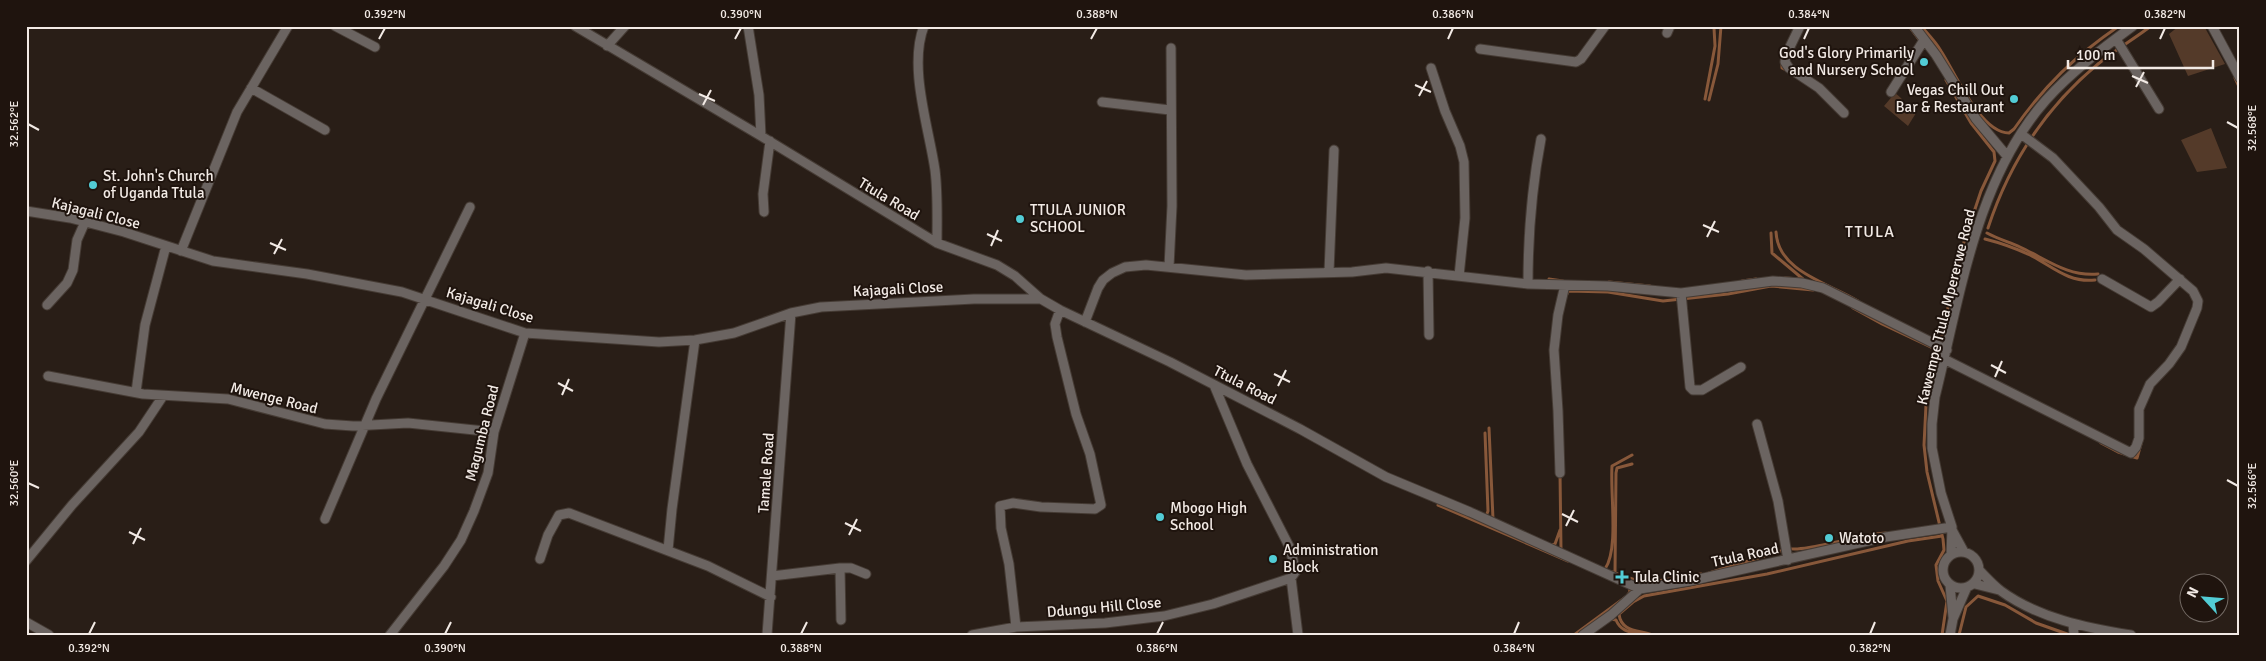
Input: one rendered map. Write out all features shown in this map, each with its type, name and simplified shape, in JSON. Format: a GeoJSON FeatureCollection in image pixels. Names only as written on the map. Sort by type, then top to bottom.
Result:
{"type":"FeatureCollection","features":[{"type":"Feature","properties":{"kind":"street"},"geometry":{"type":"LineString","coordinates":[[181,251],[234,120],[288,26]]}},
{"type":"Feature","properties":{"kind":"street"},"geometry":{"type":"LineString","coordinates":[[335,26],[375,47]]}},
{"type":"Feature","properties":{"kind":"street","name":"Ttula Road"},"geometry":{"type":"LineString","coordinates":[[575,26],[770,141],[937,243],[996,265],[1015,276],[1041,299],[1060,310],[1170,362],[1300,429],[1386,477],[1470,512],[1640,589],[1690,581],[1886,537],[1952,528]]}},
{"type":"Feature","properties":{"kind":"street"},"geometry":{"type":"LineString","coordinates":[[607,46],[625,26]]}},
{"type":"Feature","properties":{"kind":"street"},"geometry":{"type":"LineString","coordinates":[[748,26],[758,95],[761,136]]}},
{"type":"Feature","properties":{"kind":"street"},"geometry":{"type":"LineString","coordinates":[[924,26],[918,57],[924,108],[935,171],[937,243]]}},
{"type":"Feature","properties":{"kind":"street"},"geometry":{"type":"LineString","coordinates":[[1480,50],[1576,62],[1581,59],[1604,26]]}},
{"type":"Feature","properties":{"kind":"street"},"geometry":{"type":"LineString","coordinates":[[1800,26],[1786,55],[1785,62],[1789,68],[1818,88],[1844,114]]}},
{"type":"Feature","properties":{"kind":"street"},"geometry":{"type":"LineString","coordinates":[[1914,26],[1936,55],[1976,119],[2007,156]]}},
{"type":"Feature","properties":{"kind":"street","name":"Kawempe Ttula Mpererwe Road"},"geometry":{"type":"LineString","coordinates":[[1964,552],[1952,528],[1941,493],[1932,448],[1935,397],[1976,230],[2007,156],[2046,101],[2058,88],[2133,26]]}},
{"type":"Feature","properties":{"kind":"street"},"geometry":{"type":"LineString","coordinates":[[2212,26],[2240,78]]}},
{"type":"Feature","properties":{"kind":"street"},"geometry":{"type":"LineString","coordinates":[[2116,39],[2160,109]]}},
{"type":"Feature","properties":{"kind":"street"},"geometry":{"type":"LineString","coordinates":[[1891,92],[1924,40]]}},
{"type":"Feature","properties":{"kind":"street"},"geometry":{"type":"LineString","coordinates":[[1169,267],[1172,206],[1171,48]]}},
{"type":"Feature","properties":{"kind":"street"},"geometry":{"type":"LineString","coordinates":[[1431,68],[1445,111],[1463,154],[1465,218],[1459,276]]}},
{"type":"Feature","properties":{"kind":"street"},"geometry":{"type":"LineString","coordinates":[[251,88],[325,130]]}},
{"type":"Feature","properties":{"kind":"street"},"geometry":{"type":"LineString","coordinates":[[1102,102],[1170,110]]}},
{"type":"Feature","properties":{"kind":"street"},"geometry":{"type":"LineString","coordinates":[[1085,322],[1098,288],[1112,273],[1125,267],[1146,265],[1246,275],[1386,268],[1428,271],[1528,284],[1608,286],[1681,293],[1773,281],[1802,283],[1822,288],[2132,454],[2138,438],[2140,409],[2150,384],[2169,364],[2181,347],[2198,308],[2198,301],[2193,291],[2180,279],[2144,248],[2117,230],[2099,207],[2053,158],[2021,134]]}},
{"type":"Feature","properties":{"kind":"street"},"geometry":{"type":"LineString","coordinates":[[1528,284],[1528,250],[1536,165],[1541,139]]}},
{"type":"Feature","properties":{"kind":"street"},"geometry":{"type":"LineString","coordinates":[[764,212],[763,194],[770,141]]}},
{"type":"Feature","properties":{"kind":"street"},"geometry":{"type":"LineString","coordinates":[[1329,272],[1334,150]]}},
{"type":"Feature","properties":{"kind":"street"},"geometry":{"type":"LineString","coordinates":[[325,519],[423,298],[470,207]]}},
{"type":"Feature","properties":{"kind":"street","name":"Kajagali Close"},"geometry":{"type":"LineString","coordinates":[[26,211],[85,222],[213,261],[307,274],[402,292],[525,333],[630,341],[695,340],[734,333],[791,313],[821,307],[1041,299]]}},
{"type":"Feature","properties":{"kind":"street"},"geometry":{"type":"LineString","coordinates":[[47,305],[54,299],[70,277],[76,256],[77,240],[85,222]]}},
{"type":"Feature","properties":{"kind":"street"},"geometry":{"type":"LineString","coordinates":[[136,392],[144,325],[166,246]]}},
{"type":"Feature","properties":{"kind":"street"},"geometry":{"type":"LineString","coordinates":[[1428,271],[1429,335]]}},
{"type":"Feature","properties":{"kind":"street"},"geometry":{"type":"LineString","coordinates":[[2102,279],[2151,307],[2180,279]]}},
{"type":"Feature","properties":{"kind":"street"},"geometry":{"type":"LineString","coordinates":[[1560,474],[1554,350],[1558,316],[1565,285]]}},
{"type":"Feature","properties":{"kind":"street"},"geometry":{"type":"LineString","coordinates":[[1681,293],[1690,387],[1693,390],[1702,390],[1741,367]]}},
{"type":"Feature","properties":{"kind":"street"},"geometry":{"type":"LineString","coordinates":[[1016,627],[1009,564],[1000,520],[1000,506],[1013,503],[1041,507],[1095,509],[1100,505],[1090,454],[1076,414],[1057,337],[1056,324],[1060,310]]}},
{"type":"Feature","properties":{"kind":"street","name":"Tamale Road"},"geometry":{"type":"LineString","coordinates":[[767,635],[791,313]]}},
{"type":"Feature","properties":{"kind":"street","name":"Magumba Road"},"geometry":{"type":"LineString","coordinates":[[390,635],[444,566],[461,540],[488,473],[494,432],[525,333]]}},
{"type":"Feature","properties":{"kind":"street"},"geometry":{"type":"LineString","coordinates":[[668,550],[695,340]]}},
{"type":"Feature","properties":{"kind":"street","name":"Mwenge Road"},"geometry":{"type":"LineString","coordinates":[[48,376],[163,396],[228,399],[325,424],[365,426],[408,424],[494,432]]}},
{"type":"Feature","properties":{"kind":"street"},"geometry":{"type":"LineString","coordinates":[[1214,385],[1247,464],[1290,546],[1296,571],[1291,578],[1298,635]]}},
{"type":"Feature","properties":{"kind":"street"},"geometry":{"type":"LineString","coordinates":[[26,561],[72,505],[139,432],[163,396]]}},
{"type":"Feature","properties":{"kind":"street"},"geometry":{"type":"LineString","coordinates":[[1757,424],[1778,501],[1788,560]]}},
{"type":"Feature","properties":{"kind":"street"},"geometry":{"type":"LineString","coordinates":[[540,559],[554,521],[559,515],[569,513],[708,566],[771,597]]}},
{"type":"Feature","properties":{"kind":"street","name":"Kawempe Ttula Mpererwe Road"},"geometry":{"type":"LineString","coordinates":[[1951,555],[1952,528]]}},
{"type":"Feature","properties":{"kind":"street"},"geometry":{"type":"LineString","coordinates":[[1950,635],[1953,619],[1950,585],[1943,573],[1943,566],[1951,555],[1964,552],[1975,558],[1979,570],[2002,591],[2026,606],[2073,624],[2132,635]]}},
{"type":"Feature","properties":{"kind":"street"},"geometry":{"type":"LineString","coordinates":[[772,576],[840,568],[852,568],[866,574]]}},
{"type":"Feature","properties":{"kind":"street"},"geometry":{"type":"LineString","coordinates":[[840,568],[841,620]]}},
{"type":"Feature","properties":{"kind":"street"},"geometry":{"type":"LineString","coordinates":[[1953,619],[1979,570]]}},
{"type":"Feature","properties":{"kind":"street","name":"Ddungu Hill Close"},"geometry":{"type":"LineString","coordinates":[[972,635],[1016,627],[1105,623],[1164,616],[1213,604],[1291,578]]}},
{"type":"Feature","properties":{"kind":"street"},"geometry":{"type":"LineString","coordinates":[[1950,585],[1956,587],[1971,585],[2002,591]]}},
{"type":"Feature","properties":{"kind":"street"},"geometry":{"type":"LineString","coordinates":[[1583,635],[1611,615],[1640,589]]}},
{"type":"Feature","properties":{"kind":"street"},"geometry":{"type":"LineString","coordinates":[[26,622],[49,635]]}},
{"type":"Feature","properties":{"kind":"street"},"geometry":{"type":"LineString","coordinates":[[2073,624],[2074,635]]}},
{"type":"Feature","properties":{"kind":"street"},"geometry":{"type":"LineString","coordinates":[[1049,625],[1051,635]]}},
{"type":"Feature","properties":{"kind":"shaded area"},"geometry":{"type":"Polygon","coordinates":[[[2179,26],[2204,26],[2225,64],[2188,76],[2169,34],[2179,26]]]}},
{"type":"Feature","properties":{"kind":"shaded area"},"geometry":{"type":"Polygon","coordinates":[[[1895,93],[1916,113],[1908,126],[1884,106],[1895,93]]]}},
{"type":"Feature","properties":{"kind":"shaded area"},"geometry":{"type":"Polygon","coordinates":[[[2211,128],[2227,168],[2197,172],[2181,140],[2211,128]]]}},
{"type":"Feature","properties":{"kind":"waterway"},"geometry":{"type":"LineString","coordinates":[[1705,99],[1715,46],[1714,28],[1711,26]]}},
{"type":"Feature","properties":{"kind":"waterway"},"geometry":{"type":"LineString","coordinates":[[1709,100],[1718,64],[1721,26]]}},
{"type":"Feature","properties":{"kind":"waterway"},"geometry":{"type":"LineString","coordinates":[[1909,26],[1921,42]]}},
{"type":"Feature","properties":{"kind":"waterway"},"geometry":{"type":"LineString","coordinates":[[1921,26],[1939,48],[1978,113],[1998,130],[2009,133],[2049,85],[2074,60],[2119,26]]}},
{"type":"Feature","properties":{"kind":"waterway"},"geometry":{"type":"LineString","coordinates":[[1988,228],[2018,159],[2046,118],[2079,81],[2098,64],[2151,26]]}},
{"type":"Feature","properties":{"kind":"waterway"},"geometry":{"type":"LineString","coordinates":[[1782,62],[1782,68],[1788,71]]}},
{"type":"Feature","properties":{"kind":"waterway"},"geometry":{"type":"LineString","coordinates":[[2235,78],[2240,89]]}},
{"type":"Feature","properties":{"kind":"waterway"},"geometry":{"type":"LineString","coordinates":[[1942,635],[1947,601],[1938,581],[1936,565],[1944,550],[1927,472],[1924,445],[1926,405],[1960,254],[1981,191],[1995,161],[1994,152],[1971,123],[1946,80]]}},
{"type":"Feature","properties":{"kind":"waterway"},"geometry":{"type":"LineString","coordinates":[[1776,232],[1779,246],[1795,267],[1858,301]]}},
{"type":"Feature","properties":{"kind":"waterway"},"geometry":{"type":"LineString","coordinates":[[1771,233],[1772,253],[1803,279]]}},
{"type":"Feature","properties":{"kind":"waterway"},"geometry":{"type":"LineString","coordinates":[[1987,233],[2067,270],[2077,273],[2098,274]]}},
{"type":"Feature","properties":{"kind":"waterway"},"geometry":{"type":"LineString","coordinates":[[1985,239],[2024,252],[2068,276],[2077,279],[2095,280]]}},
{"type":"Feature","properties":{"kind":"waterway"},"geometry":{"type":"LineString","coordinates":[[1785,278],[1801,279]]}},
{"type":"Feature","properties":{"kind":"waterway"},"geometry":{"type":"LineString","coordinates":[[1549,279],[1563,281]]}},
{"type":"Feature","properties":{"kind":"waterway"},"geometry":{"type":"LineString","coordinates":[[1742,281],[1756,279]]}},
{"type":"Feature","properties":{"kind":"waterway"},"geometry":{"type":"LineString","coordinates":[[1609,282],[1650,286]]}},
{"type":"Feature","properties":{"kind":"waterway"},"geometry":{"type":"LineString","coordinates":[[1567,294],[1568,291],[1608,292],[1663,301],[1728,294],[1771,286],[1813,290]]}},
{"type":"Feature","properties":{"kind":"waterway"},"geometry":{"type":"LineString","coordinates":[[1853,308],[1937,350]]}},
{"type":"Feature","properties":{"kind":"waterway"},"geometry":{"type":"LineString","coordinates":[[1489,428],[1493,519]]}},
{"type":"Feature","properties":{"kind":"waterway"},"geometry":{"type":"LineString","coordinates":[[1485,433],[1488,511],[1486,516]]}},
{"type":"Feature","properties":{"kind":"waterway"},"geometry":{"type":"LineString","coordinates":[[2101,443],[2118,452],[2137,458],[2142,440]]}},
{"type":"Feature","properties":{"kind":"waterway"},"geometry":{"type":"LineString","coordinates":[[1605,569],[1612,548],[1613,535],[1612,466],[1632,455]]}},
{"type":"Feature","properties":{"kind":"waterway"},"geometry":{"type":"LineString","coordinates":[[1615,573],[1616,473],[1617,468],[1632,464]]}},
{"type":"Feature","properties":{"kind":"waterway"},"geometry":{"type":"LineString","coordinates":[[1560,473],[1561,549],[1563,551]]}},
{"type":"Feature","properties":{"kind":"waterway"},"geometry":{"type":"LineString","coordinates":[[1438,505],[1568,561]]}},
{"type":"Feature","properties":{"kind":"waterway"},"geometry":{"type":"LineString","coordinates":[[1552,545],[1555,544],[1560,530]]}},
{"type":"Feature","properties":{"kind":"waterway"},"geometry":{"type":"LineString","coordinates":[[1788,548],[1819,546],[1886,533]]}},
{"type":"Feature","properties":{"kind":"waterway"},"geometry":{"type":"LineString","coordinates":[[1619,614],[1633,602],[1644,596],[1767,574],[1908,541],[1942,536]]}},
{"type":"Feature","properties":{"kind":"waterway"},"geometry":{"type":"LineString","coordinates":[[1709,573],[1784,550]]}},
{"type":"Feature","properties":{"kind":"waterway"},"geometry":{"type":"LineString","coordinates":[[1612,572],[1644,583],[1701,574]]}},
{"type":"Feature","properties":{"kind":"waterway"},"geometry":{"type":"LineString","coordinates":[[1574,635],[1627,596],[1630,592],[1629,586]]}},
{"type":"Feature","properties":{"kind":"waterway"},"geometry":{"type":"LineString","coordinates":[[1959,635],[1966,607],[1978,596],[2005,605],[2036,623],[2070,635]]}},
{"type":"Feature","properties":{"kind":"waterway"},"geometry":{"type":"LineString","coordinates":[[1619,614],[1620,620],[1627,627],[1652,635]]}},
{"type":"Feature","properties":{"kind":"waterway"},"geometry":{"type":"LineString","coordinates":[[1611,619],[1616,620],[1624,629],[1643,635]]}},
{"type":"Feature","properties":{"kind":"place","name":"God's Glory Primarily and Nursery School"},"geometry":{"type":"Point","coordinates":[1924,62]}},
{"type":"Feature","properties":{"kind":"place","name":"Vegas Chill Out Bar & Restaurant"},"geometry":{"type":"Point","coordinates":[2014,99]}},
{"type":"Feature","properties":{"kind":"place","name":"St. John's Church of Uganda Ttula"},"geometry":{"type":"Point","coordinates":[93,185]}},
{"type":"Feature","properties":{"kind":"place","name":"TTULA JUNIOR SCHOOL"},"geometry":{"type":"Point","coordinates":[1020,219]}},
{"type":"Feature","properties":{"kind":"place","name":"Mbogo High School"},"geometry":{"type":"Point","coordinates":[1160,517]}},
{"type":"Feature","properties":{"kind":"place","name":"Watoto"},"geometry":{"type":"Point","coordinates":[1829,538]}},
{"type":"Feature","properties":{"kind":"place","name":"Administration Block"},"geometry":{"type":"Point","coordinates":[1273,559]}},
{"type":"Feature","properties":{"kind":"place","name":"Tula Clinic"},"geometry":{"type":"Point","coordinates":[1622,577]}},
{"type":"Feature","properties":{"kind":"district","name":"TTULA"},"geometry":{"type":"Point","coordinates":[1870,231]}}]}
